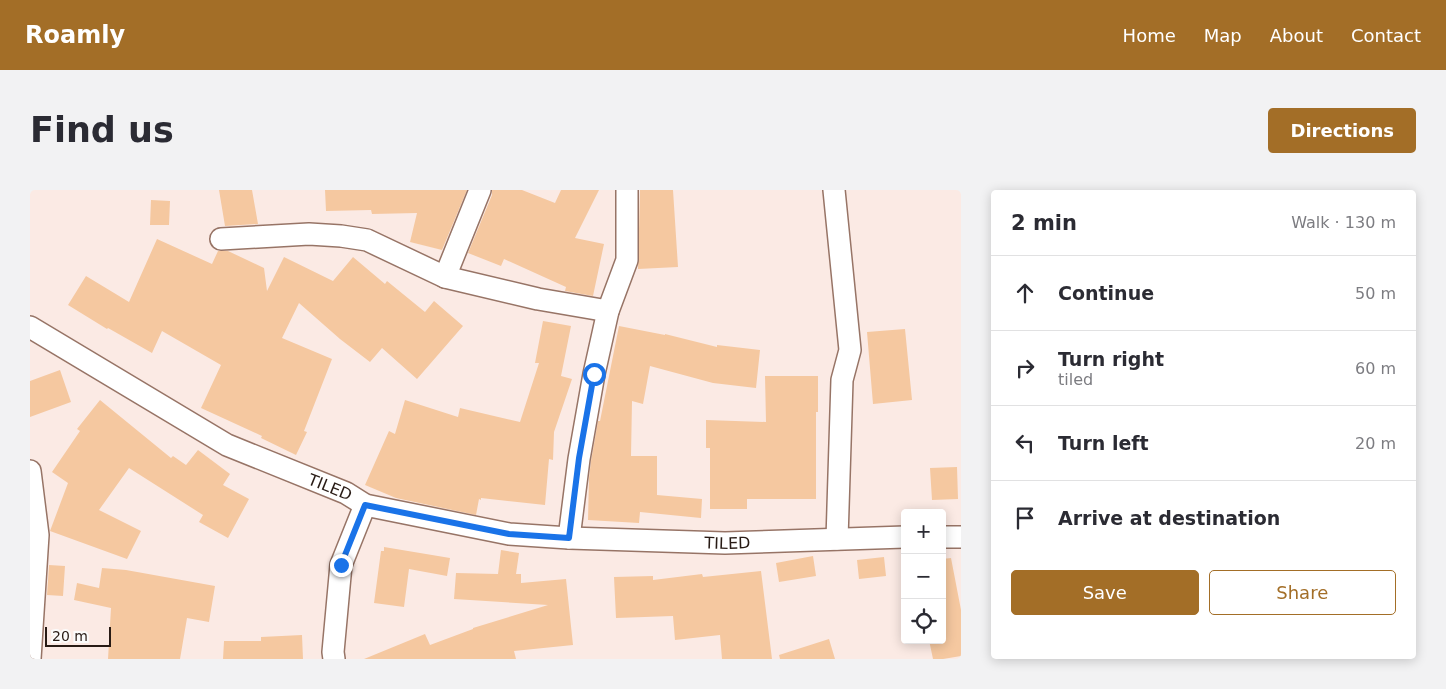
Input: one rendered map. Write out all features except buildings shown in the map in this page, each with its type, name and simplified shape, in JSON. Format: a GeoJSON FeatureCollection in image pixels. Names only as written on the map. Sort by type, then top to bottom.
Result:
{"type":"FeatureCollection","features":[{"type":"Feature","properties":{"kind":"street"},"geometry":{"type":"LineString","coordinates":[[445,277],[480,190]]}},
{"type":"Feature","properties":{"kind":"street"},"geometry":{"type":"LineString","coordinates":[[569,538],[579,458],[594,374],[608,311],[627,260],[627,190]]}},
{"type":"Feature","properties":{"kind":"street"},"geometry":{"type":"LineString","coordinates":[[834,190],[850,350],[842,380],[837,539]]}},
{"type":"Feature","properties":{"kind":"street"},"geometry":{"type":"LineString","coordinates":[[220,239],[309,234],[367,240],[445,277],[538,299],[608,311]]}},
{"type":"Feature","properties":{"kind":"street","name":"TILED"},"geometry":{"type":"LineString","coordinates":[[30,327],[227,445],[346,493],[365,505],[509,534],[569,538],[725,543],[901,537]]}},
{"type":"Feature","properties":{"kind":"street"},"geometry":{"type":"LineString","coordinates":[[30,471],[38,535],[30,659]]}},
{"type":"Feature","properties":{"kind":"street"},"geometry":{"type":"LineString","coordinates":[[334,659],[333,652],[341,565],[365,505]]}},
{"type":"Feature","properties":{"kind":"street"},"geometry":{"type":"LineString","coordinates":[[946,537],[961,537]]}},
{"type":"Feature","properties":{"kind":"route"},"geometry":{"type":"LineString","coordinates":[[341,565],[365,505],[509,534],[569,538],[579,458],[594,374]]}}]}
